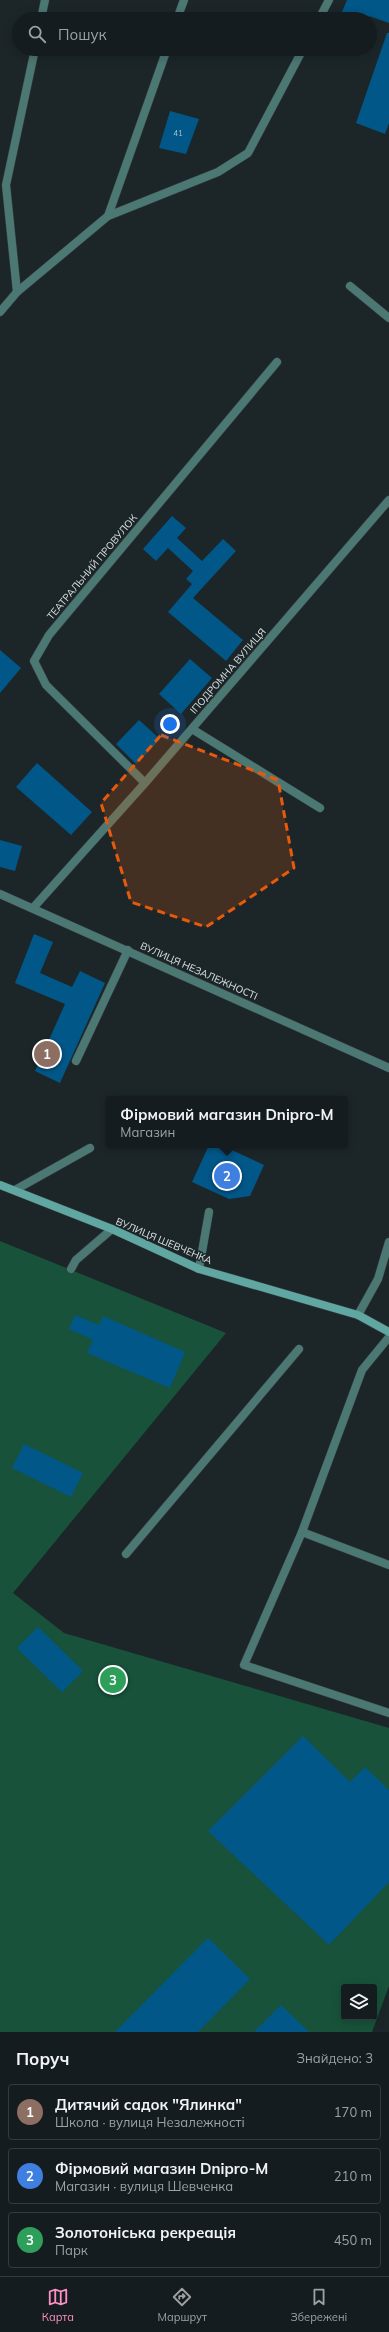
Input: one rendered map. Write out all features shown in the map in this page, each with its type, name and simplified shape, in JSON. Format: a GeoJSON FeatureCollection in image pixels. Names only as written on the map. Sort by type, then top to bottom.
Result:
{"type":"FeatureCollection","features":[{"type":"Feature","properties":{"kind":"main road","name":"ВУЛИЦЯ ШЕВЧЕНКА"},"geometry":{"type":"LineString","coordinates":[[0,1185],[112,1229],[199,1269],[358,1315],[389,1332]]}},
{"type":"Feature","properties":{"kind":"street"},"geometry":{"type":"LineString","coordinates":[[42,12],[45,0]]}},
{"type":"Feature","properties":{"kind":"street"},"geometry":{"type":"LineString","coordinates":[[180,12],[184,0]]}},
{"type":"Feature","properties":{"kind":"street"},"geometry":{"type":"LineString","coordinates":[[323,12],[329,0]]}},
{"type":"Feature","properties":{"kind":"street"},"geometry":{"type":"LineString","coordinates":[[17,292],[6,185],[34,56]]}},
{"type":"Feature","properties":{"kind":"street"},"geometry":{"type":"LineString","coordinates":[[108,216],[165,56]]}},
{"type":"Feature","properties":{"kind":"street"},"geometry":{"type":"LineString","coordinates":[[0,312],[17,292],[108,216],[218,172],[248,153],[299,56]]}},
{"type":"Feature","properties":{"kind":"street"},"geometry":{"type":"LineString","coordinates":[[350,286],[389,318]]}},
{"type":"Feature","properties":{"kind":"street","name":"ТЕАТРАЛЬНИЙ ПРОВУЛОК"},"geometry":{"type":"LineString","coordinates":[[145,783],[46,685],[34,661],[49,635],[277,362]]}},
{"type":"Feature","properties":{"kind":"street","name":"ІПОДРОМНА ВУЛИЦЯ"},"geometry":{"type":"LineString","coordinates":[[33,908],[192,730],[389,500]]}},
{"type":"Feature","properties":{"kind":"street"},"geometry":{"type":"LineString","coordinates":[[192,730],[320,808]]}},
{"type":"Feature","properties":{"kind":"street","name":"ВУЛИЦЯ НЕЗАЛЕЖНОСТІ"},"geometry":{"type":"LineString","coordinates":[[0,894],[389,1068]]}},
{"type":"Feature","properties":{"kind":"street"},"geometry":{"type":"LineString","coordinates":[[76,1061],[128,950]]}},
{"type":"Feature","properties":{"kind":"street"},"geometry":{"type":"LineString","coordinates":[[15,1190],[90,1148]]}},
{"type":"Feature","properties":{"kind":"street"},"geometry":{"type":"LineString","coordinates":[[199,1269],[210,1212]]}},
{"type":"Feature","properties":{"kind":"street"},"geometry":{"type":"LineString","coordinates":[[71,1269],[76,1260],[112,1229]]}},
{"type":"Feature","properties":{"kind":"street"},"geometry":{"type":"LineString","coordinates":[[358,1315],[378,1279],[389,1242]]}},
{"type":"Feature","properties":{"kind":"street"},"geometry":{"type":"LineString","coordinates":[[389,1337],[362,1370],[302,1532],[244,1665],[389,1713]]}},
{"type":"Feature","properties":{"kind":"street"},"geometry":{"type":"LineString","coordinates":[[126,1554],[299,1349]]}},
{"type":"Feature","properties":{"kind":"street"},"geometry":{"type":"LineString","coordinates":[[302,1532],[389,1565]]}},
{"type":"Feature","properties":{"kind":"highlighted area"},"geometry":{"type":"Polygon","coordinates":[[[161,735],[278,780],[294,868],[206,927],[131,902],[101,803],[161,735]]]}},
{"type":"Feature","properties":{"kind":"green space"},"geometry":{"type":"Polygon","coordinates":[[[0,1241],[226,1333],[13,1593],[64,1633],[389,1728],[389,1986],[377,2018],[377,1984],[341,1984],[341,2020],[376,2020],[372,2032],[0,2032],[0,1241]]]}},
{"type":"Feature","properties":{"kind":"building"},"geometry":{"type":"Polygon","coordinates":[[[347,0],[389,0],[389,23],[377,19],[377,12],[342,12],[347,0]]]}},
{"type":"Feature","properties":{"kind":"building"},"geometry":{"type":"Polygon","coordinates":[[[387,33],[389,33],[389,123],[385,134],[356,123],[387,33]]]}},
{"type":"Feature","properties":{"kind":"building"},"geometry":{"type":"Polygon","coordinates":[[[170,111],[199,119],[186,154],[159,148],[170,111]]]}},
{"type":"Feature","properties":{"kind":"building"},"geometry":{"type":"Polygon","coordinates":[[[172,516],[186,528],[177,538],[202,561],[223,539],[236,551],[193,598],[243,640],[226,661],[168,612],[192,584],[186,579],[193,571],[168,548],[156,561],[143,549],[172,516]]]}},
{"type":"Feature","properties":{"kind":"building"},"geometry":{"type":"Polygon","coordinates":[[[0,650],[21,668],[0,693],[0,650]]]}},
{"type":"Feature","properties":{"kind":"building"},"geometry":{"type":"Polygon","coordinates":[[[190,659],[212,678],[181,714],[159,694],[190,659]]]}},
{"type":"Feature","properties":{"kind":"building"},"geometry":{"type":"Polygon","coordinates":[[[139,720],[160,739],[136,764],[116,744],[139,720]]]}},
{"type":"Feature","properties":{"kind":"building"},"geometry":{"type":"Polygon","coordinates":[[[37,763],[92,812],[71,835],[16,787],[37,763]]]}},
{"type":"Feature","properties":{"kind":"building"},"geometry":{"type":"Polygon","coordinates":[[[0,840],[22,846],[15,871],[0,867],[0,840]]]}},
{"type":"Feature","properties":{"kind":"building"},"geometry":{"type":"Polygon","coordinates":[[[34,934],[53,942],[40,973],[72,987],[80,971],[105,983],[60,1083],[35,1071],[65,1004],[15,983],[34,934]]]}},
{"type":"Feature","properties":{"kind":"building"},"geometry":{"type":"Polygon","coordinates":[[[208,1148],[227,1148],[264,1165],[250,1196],[229,1199],[192,1182],[208,1148]]]}},
{"type":"Feature","properties":{"kind":"building"},"geometry":{"type":"Polygon","coordinates":[[[75,1315],[99,1325],[103,1316],[185,1352],[170,1388],[87,1353],[93,1340],[69,1329],[75,1315]]]}},
{"type":"Feature","properties":{"kind":"building"},"geometry":{"type":"Polygon","coordinates":[[[24,1444],[83,1473],[71,1497],[12,1468],[24,1444]]]}},
{"type":"Feature","properties":{"kind":"building"},"geometry":{"type":"Polygon","coordinates":[[[38,1627],[83,1671],[62,1692],[17,1648],[38,1627]]]}},
{"type":"Feature","properties":{"kind":"building"},"geometry":{"type":"Polygon","coordinates":[[[303,1736],[350,1782],[365,1767],[389,1790],[389,1882],[329,1945],[208,1831],[303,1736]]]}},
{"type":"Feature","properties":{"kind":"building"},"geometry":{"type":"Polygon","coordinates":[[[208,1938],[250,1979],[198,2032],[115,2032],[208,1938]]]}},
{"type":"Feature","properties":{"kind":"building"},"geometry":{"type":"Polygon","coordinates":[[[281,2005],[309,2032],[254,2032],[281,2005]]]}},
{"type":"Feature","properties":{"kind":"place","name":"Дитячий садок \"Ялинка\""},"geometry":{"type":"Point","coordinates":[47,1054]}},
{"type":"Feature","properties":{"kind":"place","name":"Фірмовий магазин Dnipro-M"},"geometry":{"type":"Point","coordinates":[227,1176]}},
{"type":"Feature","properties":{"kind":"place","name":"Золотоніська рекреація"},"geometry":{"type":"Point","coordinates":[113,1680]}}]}
